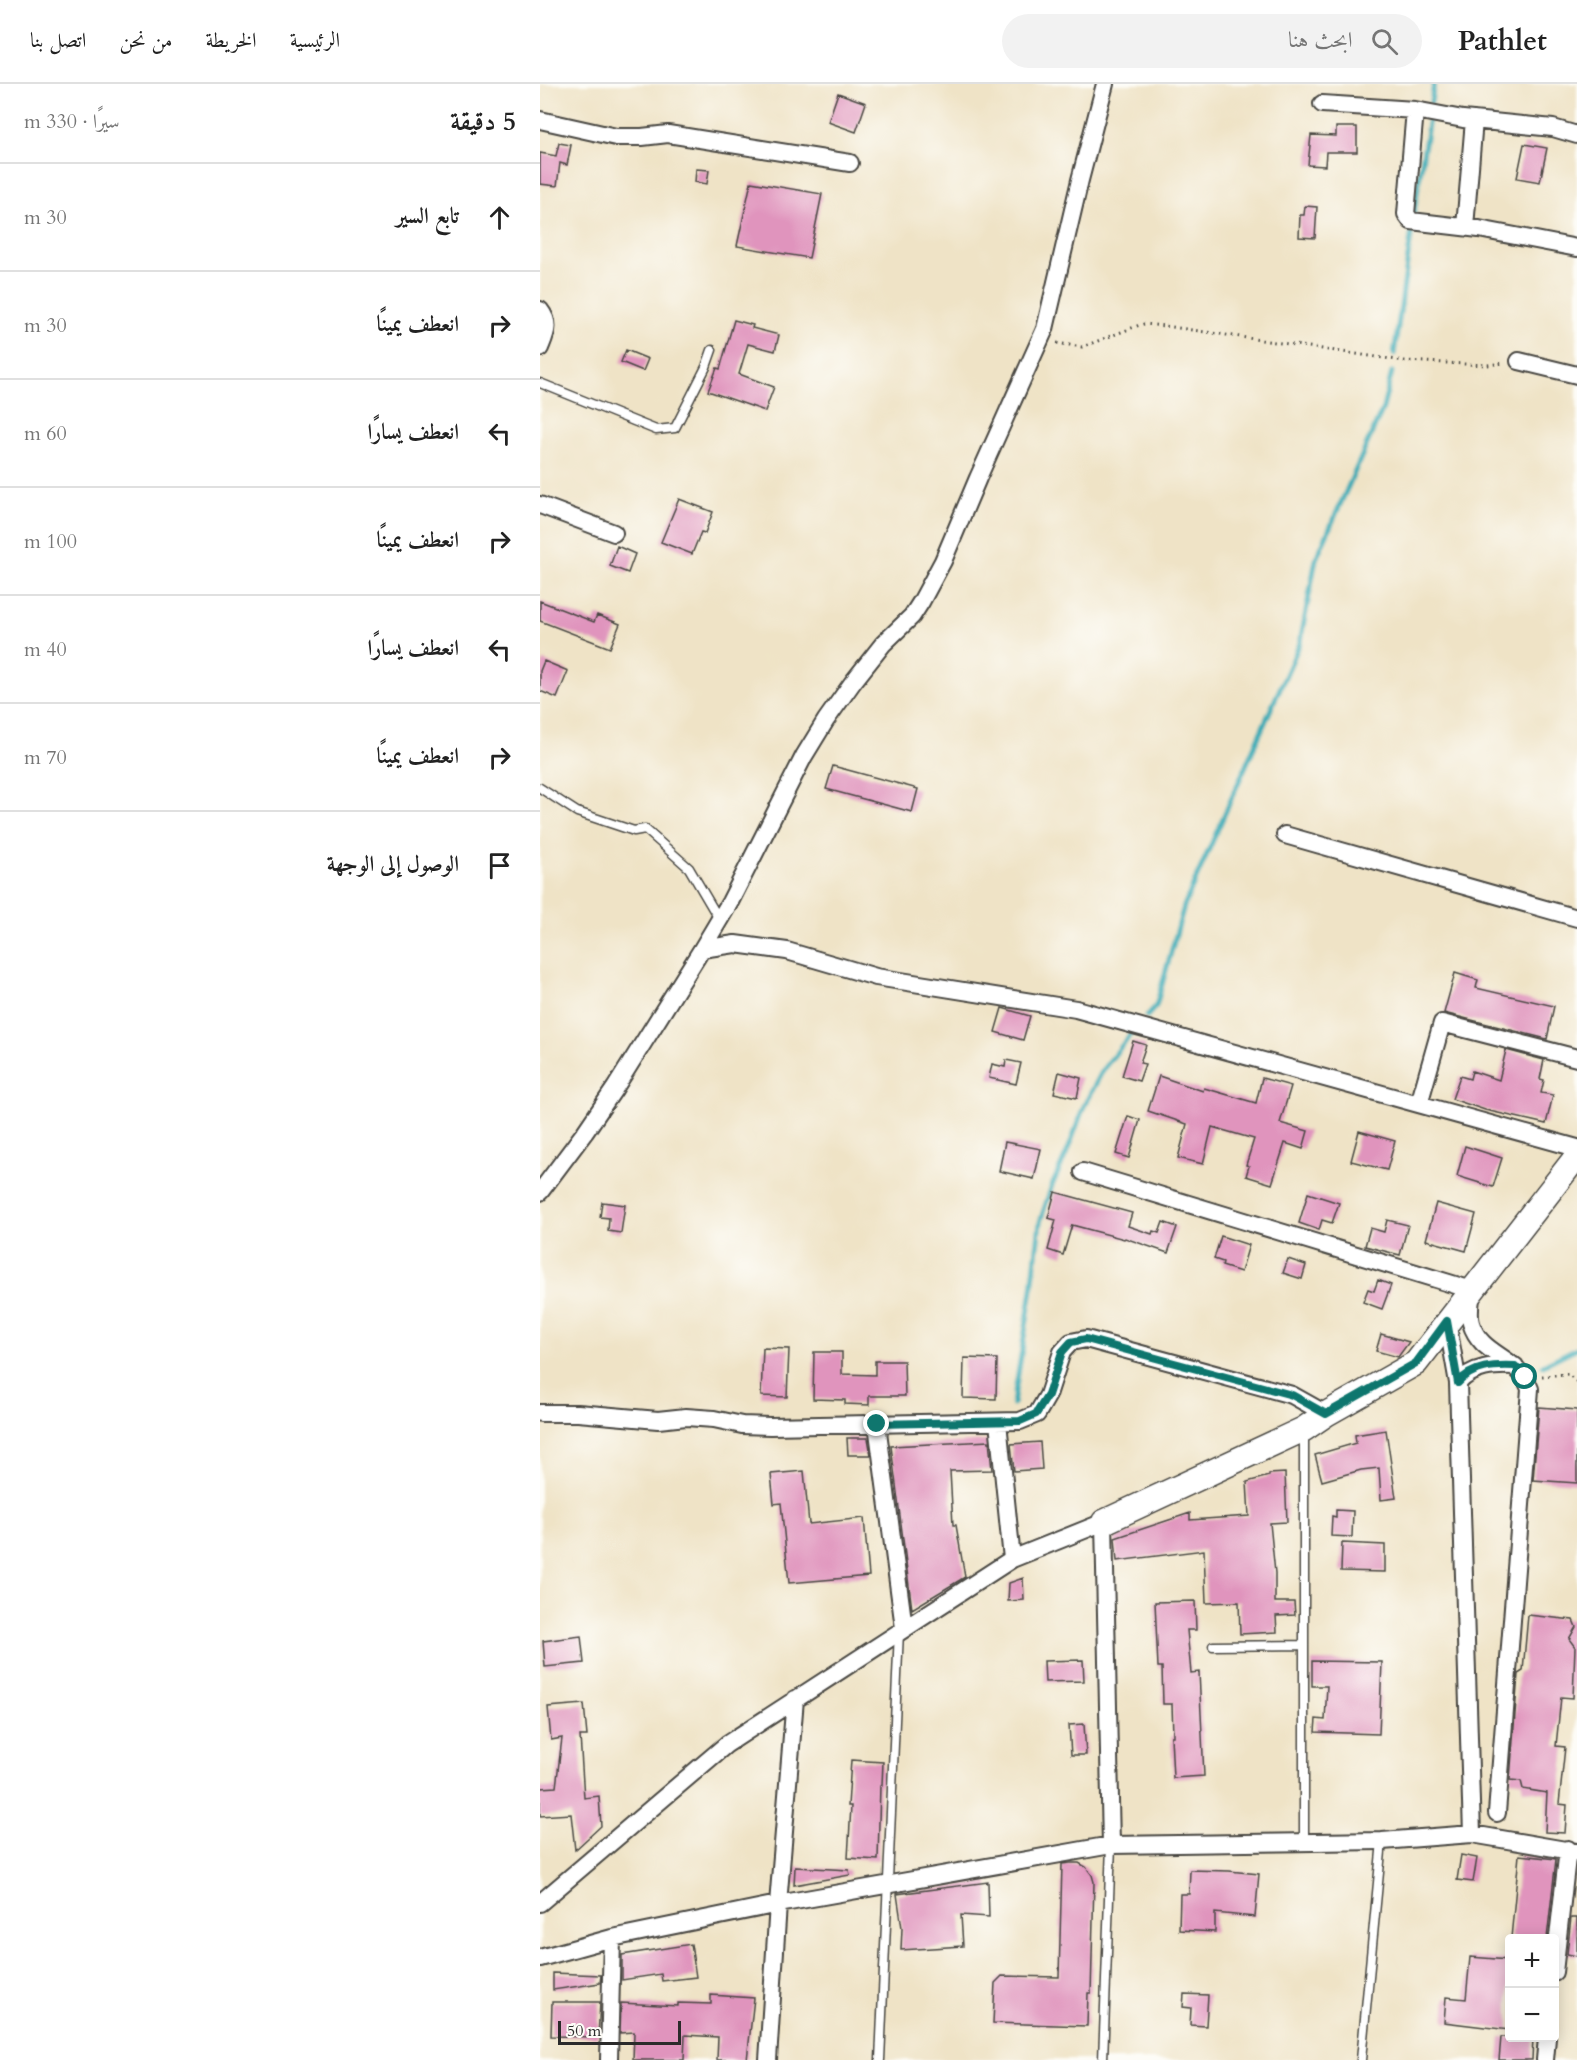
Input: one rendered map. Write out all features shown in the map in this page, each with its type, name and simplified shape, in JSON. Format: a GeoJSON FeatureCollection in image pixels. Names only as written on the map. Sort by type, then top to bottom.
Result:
{"type":"FeatureCollection","features":[{"type":"Feature","properties":{"kind":"street"},"geometry":{"type":"LineString","coordinates":[[540,1192],[615,1088],[702,949],[804,756],[826,720],[883,644],[912,616],[943,561],[1041,340],[1054,297],[1080,180],[1105,84]]}},
{"type":"Feature","properties":{"kind":"street"},"geometry":{"type":"LineString","coordinates":[[1322,104],[1415,110],[1474,120],[1553,128],[1577,135]]}},
{"type":"Feature","properties":{"kind":"street"},"geometry":{"type":"LineString","coordinates":[[1415,110],[1406,214],[1411,221],[1465,228],[1577,249]]}},
{"type":"Feature","properties":{"kind":"street"},"geometry":{"type":"LineString","coordinates":[[540,120],[616,137],[668,134],[850,163]]}},
{"type":"Feature","properties":{"kind":"street"},"geometry":{"type":"LineString","coordinates":[[1465,228],[1474,120]]}},
{"type":"Feature","properties":{"kind":"street"},"geometry":{"type":"LineString","coordinates":[[540,310],[546,318],[547,331],[540,348]]}},
{"type":"Feature","properties":{"kind":"street"},"geometry":{"type":"LineString","coordinates":[[1519,361],[1577,375]]}},
{"type":"Feature","properties":{"kind":"street"},"geometry":{"type":"LineString","coordinates":[[540,505],[614,533]]}},
{"type":"Feature","properties":{"kind":"street"},"geometry":{"type":"LineString","coordinates":[[1285,835],[1577,918]]}},
{"type":"Feature","properties":{"kind":"street"},"geometry":{"type":"LineString","coordinates":[[702,949],[735,944],[787,951],[876,977],[1076,1009],[1577,1148]]}},
{"type":"Feature","properties":{"kind":"street"},"geometry":{"type":"LineString","coordinates":[[1419,1104],[1442,1023],[1577,1058]]}},
{"type":"Feature","properties":{"kind":"street"},"geometry":{"type":"LineString","coordinates":[[542,1897],[727,1744],[1012,1559],[1104,1522],[1304,1429],[1416,1363],[1577,1156]]}},
{"type":"Feature","properties":{"kind":"street"},"geometry":{"type":"LineString","coordinates":[[1083,1172],[1472,1290]]}},
{"type":"Feature","properties":{"kind":"street"},"geometry":{"type":"LineString","coordinates":[[1472,1290],[1470,1312],[1477,1335],[1489,1350],[1520,1372],[1530,1389],[1497,1813]]}},
{"type":"Feature","properties":{"kind":"street"},"geometry":{"type":"LineString","coordinates":[[1447,1321],[1458,1383],[1472,1834]]}},
{"type":"Feature","properties":{"kind":"street"},"geometry":{"type":"LineString","coordinates":[[540,1413],[578,1413],[658,1420],[686,1417],[714,1419],[741,1425],[770,1426],[1020,1421],[1036,1414],[1048,1395],[1062,1352],[1071,1342],[1086,1339],[1292,1395],[1326,1414]]}},
{"type":"Feature","properties":{"kind":"street"},"geometry":{"type":"LineString","coordinates":[[1458,1383],[1463,1377],[1488,1367],[1520,1372]]}},
{"type":"Feature","properties":{"kind":"street"},"geometry":{"type":"LineString","coordinates":[[998,1422],[1012,1559]]}},
{"type":"Feature","properties":{"kind":"street"},"geometry":{"type":"LineString","coordinates":[[877,1424],[902,1629]]}},
{"type":"Feature","properties":{"kind":"street"},"geometry":{"type":"LineString","coordinates":[[1104,1522],[1111,1845]]}},
{"type":"Feature","properties":{"kind":"street"},"geometry":{"type":"LineString","coordinates":[[768,2060],[795,1699]]}},
{"type":"Feature","properties":{"kind":"street"},"geometry":{"type":"LineString","coordinates":[[540,1958],[612,1938],[778,1904],[1111,1845],[1382,1841],[1472,1834],[1572,1851],[1559,1938]]}},
{"type":"Feature","properties":{"kind":"street"},"geometry":{"type":"LineString","coordinates":[[609,2060],[612,1938]]}},
{"type":"Feature","properties":{"kind":"street"},"geometry":{"type":"LineString","coordinates":[[1545,2060],[1547,2042]]}},
{"type":"Feature","properties":{"kind":"lane"},"geometry":{"type":"LineString","coordinates":[[540,383],[656,429],[675,428],[706,367],[712,350]]}},
{"type":"Feature","properties":{"kind":"lane"},"geometry":{"type":"LineString","coordinates":[[540,788],[577,812],[634,831],[645,829],[690,868],[719,919]]}},
{"type":"Feature","properties":{"kind":"lane"},"geometry":{"type":"LineString","coordinates":[[1304,1429],[1304,1842]]}},
{"type":"Feature","properties":{"kind":"lane"},"geometry":{"type":"LineString","coordinates":[[880,2060],[887,1886],[902,1629]]}},
{"type":"Feature","properties":{"kind":"lane"},"geometry":{"type":"LineString","coordinates":[[1214,1646],[1304,1645]]}},
{"type":"Feature","properties":{"kind":"lane"},"geometry":{"type":"LineString","coordinates":[[1361,2060],[1382,1841]]}},
{"type":"Feature","properties":{"kind":"lane"},"geometry":{"type":"LineString","coordinates":[[1103,2060],[1111,1845]]}},
{"type":"Feature","properties":{"kind":"path"},"geometry":{"type":"LineString","coordinates":[[1041,340],[1082,348],[1144,324],[1404,361],[1487,365],[1519,361]]}},
{"type":"Feature","properties":{"kind":"path"},"geometry":{"type":"LineString","coordinates":[[1520,1372],[1568,1374],[1577,1382]]}},
{"type":"Feature","properties":{"kind":"building"},"geometry":{"type":"Polygon","coordinates":[[[838,93],[866,103],[856,132],[828,122],[838,93]]]}},
{"type":"Feature","properties":{"kind":"building"},"geometry":{"type":"Polygon","coordinates":[[[1336,127],[1357,127],[1357,152],[1326,152],[1325,166],[1308,165],[1311,135],[1336,136],[1336,127]]]}},
{"type":"Feature","properties":{"kind":"building"},"geometry":{"type":"Polygon","coordinates":[[[559,143],[571,145],[567,165],[560,163],[557,186],[540,184],[540,153],[556,156],[559,143]]]}},
{"type":"Feature","properties":{"kind":"building"},"geometry":{"type":"Polygon","coordinates":[[[1524,144],[1547,148],[1540,182],[1517,178],[1524,144]]]}},
{"type":"Feature","properties":{"kind":"building"},"geometry":{"type":"Polygon","coordinates":[[[696,169],[709,170],[707,184],[695,182],[696,169]]]}},
{"type":"Feature","properties":{"kind":"building"},"geometry":{"type":"Polygon","coordinates":[[[751,182],[822,194],[809,258],[737,246],[751,182]]]}},
{"type":"Feature","properties":{"kind":"building"},"geometry":{"type":"Polygon","coordinates":[[[1305,206],[1317,207],[1315,238],[1299,237],[1300,215],[1304,215],[1305,206]]]}},
{"type":"Feature","properties":{"kind":"building"},"geometry":{"type":"Polygon","coordinates":[[[734,320],[753,325],[752,328],[779,335],[775,351],[748,344],[739,374],[774,387],[765,411],[708,391],[717,368],[720,369],[734,320]]]}},
{"type":"Feature","properties":{"kind":"building"},"geometry":{"type":"Polygon","coordinates":[[[626,350],[648,359],[643,371],[621,362],[626,350]]]}},
{"type":"Feature","properties":{"kind":"building"},"geometry":{"type":"Polygon","coordinates":[[[679,499],[713,512],[705,533],[701,532],[692,554],[661,542],[679,499]]]}},
{"type":"Feature","properties":{"kind":"building"},"geometry":{"type":"Polygon","coordinates":[[[617,546],[635,554],[628,573],[610,566],[617,546]]]}},
{"type":"Feature","properties":{"kind":"building"},"geometry":{"type":"Polygon","coordinates":[[[540,601],[594,622],[597,615],[620,624],[610,648],[540,621],[540,601]]]}},
{"type":"Feature","properties":{"kind":"building"},"geometry":{"type":"Polygon","coordinates":[[[544,661],[568,671],[557,698],[540,691],[540,671],[544,661]]]}},
{"type":"Feature","properties":{"kind":"building"},"geometry":{"type":"Polygon","coordinates":[[[833,766],[918,789],[912,812],[826,789],[833,766]]]}},
{"type":"Feature","properties":{"kind":"building"},"geometry":{"type":"Polygon","coordinates":[[[1455,973],[1478,980],[1476,988],[1554,1006],[1547,1039],[1444,1013],[1455,973]]]}},
{"type":"Feature","properties":{"kind":"building"},"geometry":{"type":"Polygon","coordinates":[[[1002,1008],[1030,1016],[1023,1040],[995,1032],[1002,1008]]]}},
{"type":"Feature","properties":{"kind":"building"},"geometry":{"type":"Polygon","coordinates":[[[1133,1041],[1146,1045],[1140,1063],[1145,1064],[1139,1081],[1122,1076],[1133,1041]]]}},
{"type":"Feature","properties":{"kind":"building"},"geometry":{"type":"Polygon","coordinates":[[[1506,1050],[1544,1060],[1540,1079],[1544,1080],[1541,1093],[1553,1095],[1546,1124],[1485,1110],[1452,1099],[1460,1076],[1470,1079],[1472,1071],[1499,1080],[1506,1050]]]}},
{"type":"Feature","properties":{"kind":"building"},"geometry":{"type":"Polygon","coordinates":[[[1006,1060],[1021,1063],[1016,1084],[989,1078],[992,1064],[1005,1067],[1006,1060]]]}},
{"type":"Feature","properties":{"kind":"building"},"geometry":{"type":"Polygon","coordinates":[[[1059,1072],[1081,1078],[1077,1098],[1054,1093],[1059,1072]]]}},
{"type":"Feature","properties":{"kind":"building"},"geometry":{"type":"Polygon","coordinates":[[[1159,1076],[1203,1091],[1204,1088],[1256,1103],[1262,1078],[1291,1086],[1280,1123],[1308,1131],[1303,1149],[1285,1143],[1272,1184],[1246,1176],[1249,1166],[1246,1165],[1254,1139],[1212,1127],[1203,1164],[1178,1158],[1187,1124],[1148,1111],[1159,1076]]]}},
{"type":"Feature","properties":{"kind":"building"},"geometry":{"type":"Polygon","coordinates":[[[1128,1116],[1140,1120],[1129,1158],[1116,1154],[1128,1116]]]}},
{"type":"Feature","properties":{"kind":"building"},"geometry":{"type":"Polygon","coordinates":[[[1359,1131],[1395,1141],[1387,1170],[1351,1161],[1359,1131]]]}},
{"type":"Feature","properties":{"kind":"building"},"geometry":{"type":"Polygon","coordinates":[[[1005,1142],[1041,1149],[1034,1179],[999,1171],[1005,1142]]]}},
{"type":"Feature","properties":{"kind":"building"},"geometry":{"type":"Polygon","coordinates":[[[1465,1146],[1502,1158],[1493,1187],[1457,1176],[1465,1146]]]}},
{"type":"Feature","properties":{"kind":"building"},"geometry":{"type":"Polygon","coordinates":[[[1055,1192],[1132,1213],[1128,1226],[1152,1234],[1153,1231],[1159,1233],[1163,1222],[1177,1227],[1168,1253],[1125,1238],[1072,1225],[1063,1255],[1048,1250],[1056,1220],[1048,1218],[1055,1192]]]}},
{"type":"Feature","properties":{"kind":"building"},"geometry":{"type":"Polygon","coordinates":[[[1308,1193],[1339,1203],[1332,1223],[1322,1220],[1319,1230],[1299,1223],[1308,1193]]]}},
{"type":"Feature","properties":{"kind":"building"},"geometry":{"type":"Polygon","coordinates":[[[602,1202],[625,1205],[621,1233],[608,1231],[609,1218],[600,1217],[602,1202]]]}},
{"type":"Feature","properties":{"kind":"building"},"geometry":{"type":"Polygon","coordinates":[[[1436,1203],[1476,1214],[1466,1251],[1426,1240],[1436,1203]]]}},
{"type":"Feature","properties":{"kind":"building"},"geometry":{"type":"Polygon","coordinates":[[[1387,1220],[1408,1225],[1400,1255],[1365,1246],[1370,1228],[1384,1232],[1387,1220]]]}},
{"type":"Feature","properties":{"kind":"building"},"geometry":{"type":"Polygon","coordinates":[[[1221,1236],[1249,1245],[1241,1272],[1222,1266],[1223,1262],[1214,1259],[1221,1236]]]}},
{"type":"Feature","properties":{"kind":"building"},"geometry":{"type":"Polygon","coordinates":[[[1288,1259],[1306,1265],[1302,1279],[1283,1273],[1288,1259]]]}},
{"type":"Feature","properties":{"kind":"building"},"geometry":{"type":"Polygon","coordinates":[[[1378,1280],[1391,1285],[1382,1309],[1363,1302],[1368,1289],[1374,1291],[1378,1280]]]}},
{"type":"Feature","properties":{"kind":"building"},"geometry":{"type":"Polygon","coordinates":[[[1381,1334],[1409,1342],[1398,1357],[1376,1351],[1381,1334]]]}},
{"type":"Feature","properties":{"kind":"building"},"geometry":{"type":"Polygon","coordinates":[[[763,1348],[789,1349],[787,1397],[761,1396],[763,1348]]]}},
{"type":"Feature","properties":{"kind":"building"},"geometry":{"type":"Polygon","coordinates":[[[814,1352],[842,1352],[842,1374],[875,1375],[875,1361],[904,1361],[905,1396],[869,1396],[869,1405],[845,1404],[845,1400],[813,1399],[814,1352]]]}},
{"type":"Feature","properties":{"kind":"building"},"geometry":{"type":"Polygon","coordinates":[[[964,1358],[997,1359],[996,1399],[963,1398],[964,1358]]]}},
{"type":"Feature","properties":{"kind":"building"},"geometry":{"type":"Polygon","coordinates":[[[1539,1407],[1577,1410],[1577,1483],[1533,1480],[1539,1407]]]}},
{"type":"Feature","properties":{"kind":"building"},"geometry":{"type":"Polygon","coordinates":[[[1386,1430],[1396,1498],[1381,1500],[1379,1468],[1361,1470],[1322,1481],[1315,1455],[1356,1443],[1355,1435],[1386,1430]]]}},
{"type":"Feature","properties":{"kind":"building"},"geometry":{"type":"Polygon","coordinates":[[[847,1438],[868,1438],[871,1455],[848,1455],[847,1438]]]}},
{"type":"Feature","properties":{"kind":"building"},"geometry":{"type":"Polygon","coordinates":[[[989,1441],[992,1470],[950,1471],[953,1525],[956,1525],[965,1577],[912,1609],[891,1446],[989,1441]]]}},
{"type":"Feature","properties":{"kind":"building"},"geometry":{"type":"Polygon","coordinates":[[[1040,1442],[1042,1469],[1014,1471],[1011,1444],[1040,1442]]]}},
{"type":"Feature","properties":{"kind":"building"},"geometry":{"type":"Polygon","coordinates":[[[804,1471],[809,1524],[864,1518],[869,1576],[789,1583],[781,1503],[774,1504],[771,1474],[804,1471]]]}},
{"type":"Feature","properties":{"kind":"building"},"geometry":{"type":"Polygon","coordinates":[[[1285,1473],[1287,1522],[1270,1523],[1275,1573],[1275,1602],[1294,1602],[1295,1615],[1276,1616],[1277,1632],[1240,1634],[1239,1602],[1206,1603],[1204,1550],[1117,1561],[1115,1538],[1190,1513],[1190,1520],[1249,1516],[1247,1482],[1269,1476],[1269,1474],[1285,1473]]]}},
{"type":"Feature","properties":{"kind":"building"},"geometry":{"type":"Polygon","coordinates":[[[1336,1510],[1353,1511],[1352,1537],[1331,1536],[1332,1516],[1336,1517],[1336,1510]]]}},
{"type":"Feature","properties":{"kind":"building"},"geometry":{"type":"Polygon","coordinates":[[[1342,1543],[1385,1545],[1385,1572],[1341,1571],[1342,1543]]]}},
{"type":"Feature","properties":{"kind":"building"},"geometry":{"type":"Polygon","coordinates":[[[1023,1578],[1024,1600],[1008,1601],[1009,1583],[1023,1578]]]}},
{"type":"Feature","properties":{"kind":"building"},"geometry":{"type":"Polygon","coordinates":[[[1195,1601],[1196,1630],[1187,1630],[1191,1673],[1199,1672],[1204,1776],[1173,1778],[1172,1704],[1163,1704],[1162,1667],[1158,1667],[1155,1602],[1195,1601]]]}},
{"type":"Feature","properties":{"kind":"building"},"geometry":{"type":"Polygon","coordinates":[[[1528,1615],[1573,1620],[1576,1627],[1569,1639],[1575,1647],[1573,1698],[1561,1697],[1556,1746],[1565,1747],[1559,1804],[1567,1805],[1565,1833],[1545,1832],[1547,1793],[1523,1789],[1521,1781],[1510,1780],[1518,1674],[1523,1671],[1528,1615]]]}},
{"type":"Feature","properties":{"kind":"building"},"geometry":{"type":"Polygon","coordinates":[[[581,1636],[584,1663],[545,1667],[543,1641],[581,1636]]]}},
{"type":"Feature","properties":{"kind":"building"},"geometry":{"type":"Polygon","coordinates":[[[1083,1660],[1084,1681],[1045,1682],[1044,1661],[1083,1660]]]}},
{"type":"Feature","properties":{"kind":"building"},"geometry":{"type":"Polygon","coordinates":[[[1312,1661],[1382,1662],[1379,1734],[1315,1732],[1316,1719],[1325,1720],[1327,1686],[1312,1686],[1312,1661]]]}},
{"type":"Feature","properties":{"kind":"building"},"geometry":{"type":"Polygon","coordinates":[[[584,1704],[587,1736],[580,1736],[584,1798],[599,1796],[601,1826],[575,1850],[571,1814],[540,1816],[540,1788],[556,1787],[562,1738],[551,1740],[548,1707],[584,1704]]]}},
{"type":"Feature","properties":{"kind":"building"},"geometry":{"type":"Polygon","coordinates":[[[1084,1724],[1086,1755],[1071,1755],[1069,1725],[1084,1724]]]}},
{"type":"Feature","properties":{"kind":"building"},"geometry":{"type":"Polygon","coordinates":[[[851,1760],[883,1762],[882,1785],[880,1785],[878,1860],[848,1858],[851,1760]]]}},
{"type":"Feature","properties":{"kind":"building"},"geometry":{"type":"Polygon","coordinates":[[[1461,1855],[1477,1858],[1473,1882],[1457,1880],[1461,1855]]]}},
{"type":"Feature","properties":{"kind":"building"},"geometry":{"type":"Polygon","coordinates":[[[1519,1855],[1556,1859],[1547,1934],[1511,1934],[1519,1855]]]}},
{"type":"Feature","properties":{"kind":"building"},"geometry":{"type":"Polygon","coordinates":[[[1079,1863],[1086,1867],[1094,1882],[1091,1993],[1088,1993],[1087,2026],[993,2023],[995,1983],[1002,1976],[1059,1977],[1062,1864],[1079,1863]]]}},
{"type":"Feature","properties":{"kind":"building"},"geometry":{"type":"Polygon","coordinates":[[[795,1867],[849,1870],[850,1875],[794,1885],[795,1867]]]}},
{"type":"Feature","properties":{"kind":"building"},"geometry":{"type":"Polygon","coordinates":[[[1190,1870],[1259,1874],[1255,1917],[1215,1913],[1215,1932],[1179,1930],[1180,1894],[1189,1894],[1190,1870]]]}},
{"type":"Feature","properties":{"kind":"building"},"geometry":{"type":"Polygon","coordinates":[[[988,1882],[989,1917],[961,1915],[963,1946],[901,1950],[902,1928],[897,1894],[988,1882]]]}},
{"type":"Feature","properties":{"kind":"building"},"geometry":{"type":"Polygon","coordinates":[[[1571,1918],[1577,1918],[1577,1956],[1567,1954],[1571,1918]]]}},
{"type":"Feature","properties":{"kind":"building"},"geometry":{"type":"Polygon","coordinates":[[[691,1944],[696,1977],[662,1981],[661,1974],[622,1980],[622,1955],[691,1944]]]}},
{"type":"Feature","properties":{"kind":"building"},"geometry":{"type":"Polygon","coordinates":[[[1470,1957],[1505,1960],[1505,2030],[1444,2022],[1446,1997],[1466,1999],[1470,1957]]]}},
{"type":"Feature","properties":{"kind":"building"},"geometry":{"type":"Polygon","coordinates":[[[553,1973],[601,1975],[600,1983],[553,1990],[553,1973]]]}},
{"type":"Feature","properties":{"kind":"building"},"geometry":{"type":"Polygon","coordinates":[[[1184,1994],[1208,1995],[1206,2026],[1190,2025],[1191,2008],[1183,2007],[1184,1994]]]}},
{"type":"Feature","properties":{"kind":"building"},"geometry":{"type":"Polygon","coordinates":[[[711,1995],[754,1998],[747,2060],[717,2060],[718,2037],[685,2035],[684,2060],[633,2060],[634,2032],[620,2033],[621,2003],[678,2006],[678,2003],[711,2004],[711,1995]]]}},
{"type":"Feature","properties":{"kind":"building"},"geometry":{"type":"Polygon","coordinates":[[[552,2002],[600,2002],[598,2037],[551,2036],[552,2002]]]}},
{"type":"Feature","properties":{"kind":"building"},"geometry":{"type":"Polygon","coordinates":[[[1501,2037],[1505,2037],[1505,2042],[1533,2042],[1532,2060],[1499,2060],[1501,2037]]]}},
{"type":"Feature","properties":{"kind":"waterway"},"geometry":{"type":"LineString","coordinates":[[1431,102],[1434,84]]}},
{"type":"Feature","properties":{"kind":"waterway"},"geometry":{"type":"LineString","coordinates":[[1414,212],[1429,118]]}},
{"type":"Feature","properties":{"kind":"waterway"},"geometry":{"type":"LineString","coordinates":[[1394,354],[1412,229]]}},
{"type":"Feature","properties":{"kind":"waterway"},"geometry":{"type":"LineString","coordinates":[[1147,1016],[1156,1006],[1184,906],[1300,643],[1316,559],[1383,408],[1392,372]]}},
{"type":"Feature","properties":{"kind":"waterway"},"geometry":{"type":"LineString","coordinates":[[1013,1404],[1032,1289],[1040,1222],[1084,1106],[1104,1068],[1131,1034]]}},
{"type":"Feature","properties":{"kind":"waterway"},"geometry":{"type":"LineString","coordinates":[[1543,1365],[1577,1348]]}},
{"type":"Feature","properties":{"kind":"route"},"geometry":{"type":"LineString","coordinates":[[877,1424],[1020,1421],[1036,1414],[1048,1395],[1062,1352],[1071,1342],[1086,1339],[1292,1395],[1326,1414],[1416,1363],[1447,1321],[1458,1383],[1463,1377],[1476,1370],[1502,1365],[1515,1366],[1525,1377]]}}]}
